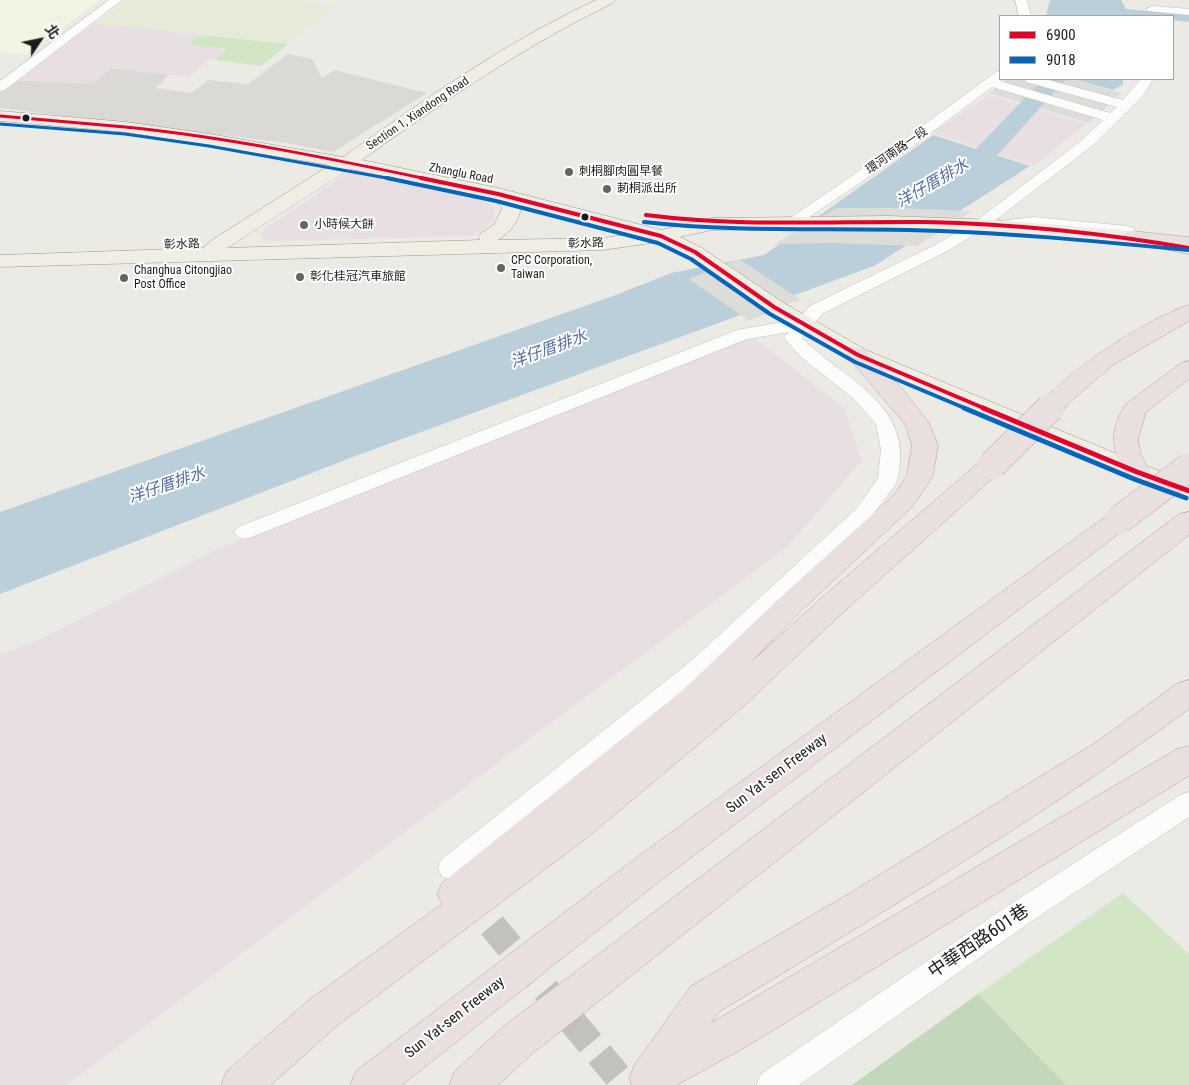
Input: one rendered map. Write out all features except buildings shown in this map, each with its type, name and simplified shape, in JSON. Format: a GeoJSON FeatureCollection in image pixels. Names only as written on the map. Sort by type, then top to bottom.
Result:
{"type":"FeatureCollection","features":[{"type":"Feature","properties":{"kind":"highway"},"geometry":{"type":"LineString","coordinates":[[1132,237],[1189,243]]}},
{"type":"Feature","properties":{"kind":"highway"},"geometry":{"type":"LineString","coordinates":[[324,1012],[576,827],[733,697],[828,609],[992,465],[1076,382],[1160,327],[1189,312]]}},
{"type":"Feature","properties":{"kind":"highway"},"geometry":{"type":"LineString","coordinates":[[241,1085],[324,1012],[423,920],[536,830],[694,699],[800,596],[903,501],[920,476],[925,445],[917,423],[896,396],[858,356]]}},
{"type":"Feature","properties":{"kind":"highway"},"geometry":{"type":"LineString","coordinates":[[1137,472],[1128,455],[1125,440],[1135,409],[1189,368]]}},
{"type":"Feature","properties":{"kind":"highway","name":"Sun Yat-sen Freeway"},"geometry":{"type":"LineString","coordinates":[[370,1085],[456,1016],[665,857],[1189,467]]}},
{"type":"Feature","properties":{"kind":"highway"},"geometry":{"type":"LineString","coordinates":[[468,1085],[518,1040],[1189,521]]}},
{"type":"Feature","properties":{"kind":"highway"},"geometry":{"type":"LineString","coordinates":[[644,1082],[705,999],[858,908],[1106,752],[1189,692]]}},
{"type":"Feature","properties":{"kind":"highway"},"geometry":{"type":"LineString","coordinates":[[644,1082],[735,1031],[1189,759]]}},
{"type":"Feature","properties":{"kind":"main road","name":"Section 1, Xiandong Road"},"geometry":{"type":"LineString","coordinates":[[214,249],[520,46],[608,0]]}},
{"type":"Feature","properties":{"kind":"main road","name":"Zhanglu Road"},"geometry":{"type":"LineString","coordinates":[[0,110],[66,114],[194,129],[350,159],[498,194],[661,236]]}},
{"type":"Feature","properties":{"kind":"main road","name":"Zhanglu Road"},"geometry":{"type":"LineString","coordinates":[[0,116],[126,127],[498,181],[640,214],[712,224]]}},
{"type":"Feature","properties":{"kind":"main road"},"geometry":{"type":"LineString","coordinates":[[488,237],[503,228],[512,207],[498,194]]}},
{"type":"Feature","properties":{"kind":"main road"},"geometry":{"type":"LineString","coordinates":[[661,236],[712,224],[888,222],[988,226],[1132,237],[1189,248]]}},
{"type":"Feature","properties":{"kind":"main road","name":"彰水路"},"geometry":{"type":"LineString","coordinates":[[0,261],[214,249],[601,232],[661,236]]}},
{"type":"Feature","properties":{"kind":"main road"},"geometry":{"type":"LineString","coordinates":[[661,236],[701,256],[774,307],[858,356],[1137,472],[1189,491]]}},
{"type":"Feature","properties":{"kind":"main road","name":"彰水路"},"geometry":{"type":"LineString","coordinates":[[0,251],[603,244],[661,236]]}},
{"type":"Feature","properties":{"kind":"street"},"geometry":{"type":"LineString","coordinates":[[0,87],[116,0]]}},
{"type":"Feature","properties":{"kind":"street"},"geometry":{"type":"LineString","coordinates":[[1021,0],[1024,15]]}},
{"type":"Feature","properties":{"kind":"street"},"geometry":{"type":"LineString","coordinates":[[1151,9],[1189,12]]}},
{"type":"Feature","properties":{"kind":"street"},"geometry":{"type":"LineString","coordinates":[[996,79],[1112,118]]}},
{"type":"Feature","properties":{"kind":"street","name":"環河南路一段"},"geometry":{"type":"LineString","coordinates":[[791,223],[896,152],[996,79]]}},
{"type":"Feature","properties":{"kind":"street"},"geometry":{"type":"LineString","coordinates":[[1034,80],[1126,105]]}},
{"type":"Feature","properties":{"kind":"street"},"geometry":{"type":"LineString","coordinates":[[452,868],[699,667],[864,514],[888,480],[891,450],[885,424],[861,395],[808,353],[793,338],[816,310],[988,226],[1084,146],[1137,94],[1146,80]]}},
{"type":"Feature","properties":{"kind":"street"},"geometry":{"type":"LineString","coordinates":[[988,226],[1034,222],[1189,237]]}},
{"type":"Feature","properties":{"kind":"street"},"geometry":{"type":"LineString","coordinates":[[246,532],[743,334],[804,324]]}},
{"type":"Feature","properties":{"kind":"street","name":"中華西路601巷"},"geometry":{"type":"LineString","coordinates":[[772,1085],[1019,914],[1189,803]]}},
{"type":"Feature","properties":{"kind":"shaded area"},"geometry":{"type":"Polygon","coordinates":[[[0,0],[100,0],[26,55],[0,52],[0,0]]]}},
{"type":"Feature","properties":{"kind":"shaded area"},"geometry":{"type":"Polygon","coordinates":[[[129,0],[284,0],[335,6],[288,44],[94,23],[129,0]]]}},
{"type":"Feature","properties":{"kind":"shaded area"},"geometry":{"type":"Polygon","coordinates":[[[94,23],[200,35],[186,45],[227,49],[217,60],[209,59],[189,77],[111,68],[93,84],[14,80],[94,23]]]}},
{"type":"Feature","properties":{"kind":"shaded area"},"geometry":{"type":"Polygon","coordinates":[[[288,54],[312,59],[322,78],[335,70],[427,93],[333,152],[286,143],[0,108],[0,92],[14,80],[93,84],[111,68],[169,74],[156,88],[191,93],[208,80],[248,84],[288,54]]]}},
{"type":"Feature","properties":{"kind":"shaded area"},"geometry":{"type":"Polygon","coordinates":[[[988,95],[1086,124],[1034,166],[932,133],[988,95]]]}},
{"type":"Feature","properties":{"kind":"shaded area"},"geometry":{"type":"Polygon","coordinates":[[[348,173],[449,190],[486,202],[494,208],[495,219],[480,232],[470,236],[269,241],[262,239],[260,235],[265,229],[348,173]]]}},
{"type":"Feature","properties":{"kind":"shaded area"},"geometry":{"type":"Polygon","coordinates":[[[742,339],[756,339],[845,409],[862,461],[788,546],[66,1085],[0,1085],[0,654],[41,639],[207,554],[289,517],[742,339]]]}},
{"type":"Feature","properties":{"kind":"shaded area"},"geometry":{"type":"Polygon","coordinates":[[[978,994],[1066,1085],[852,1085],[978,994]]]}},
{"type":"Feature","properties":{"kind":"green space"},"geometry":{"type":"Polygon","coordinates":[[[200,35],[288,44],[261,66],[217,60],[227,49],[186,45],[200,35]]]}},
{"type":"Feature","properties":{"kind":"green space"},"geometry":{"type":"Polygon","coordinates":[[[1123,893],[1189,954],[1189,1085],[1066,1085],[978,994],[1123,893]]]}},
{"type":"Feature","properties":{"kind":"water"},"geometry":{"type":"Polygon","coordinates":[[[1050,0],[1121,0],[1126,9],[1189,15],[1189,22],[1174,20],[1174,15],[1046,15],[1050,0]]]}},
{"type":"Feature","properties":{"kind":"water"},"geometry":{"type":"Polygon","coordinates":[[[1077,80],[1123,80],[1123,85],[1113,90],[1077,80]]]}},
{"type":"Feature","properties":{"kind":"water"},"geometry":{"type":"Polygon","coordinates":[[[933,135],[1030,166],[874,266],[353,457],[0,594],[0,512],[613,296],[671,273],[764,255],[933,135]]]}},
{"type":"Feature","properties":{"kind":"pier"},"geometry":{"type":"Polygon","coordinates":[[[1006,80],[1075,80],[1121,93],[1089,123],[989,93],[1006,80]]]}},
{"type":"Feature","properties":{"kind":"pier"},"geometry":{"type":"Polygon","coordinates":[[[836,208],[972,211],[917,246],[834,243],[774,244],[836,208]]]}},
{"type":"Feature","properties":{"kind":"pier"},"geometry":{"type":"Polygon","coordinates":[[[739,259],[800,299],[749,321],[689,279],[739,259]]]}},
{"type":"Feature","properties":{"kind":"waterway","name":"洋仔厝排水"},"geometry":{"type":"LineString","coordinates":[[943,178],[984,155],[1054,80]]}},
{"type":"Feature","properties":{"kind":"tunnel"},"geometry":{"type":"LineString","coordinates":[[465,893],[625,1085]]}},
{"type":"Feature","properties":{"kind":"transit line","name":"6900"},"geometry":{"type":"LineString","coordinates":[[0,116],[126,127],[210,139],[360,165],[498,194],[661,236],[695,252],[774,307],[858,355],[1137,472],[1189,491]]}},
{"type":"Feature","properties":{"kind":"transit line","name":"9018"},"geometry":{"type":"LineString","coordinates":[[0,124],[125,134],[209,146],[359,172],[496,201],[658,243],[691,259],[770,314],[855,362],[1134,479],[1186,498]]}},
{"type":"Feature","properties":{"kind":"transit line","name":"6900"},"geometry":{"type":"LineString","coordinates":[[646,215],[676,219],[767,223],[926,222],[1001,225],[1114,236],[1189,248]]}},
{"type":"Feature","properties":{"kind":"transit line","name":"9018"},"geometry":{"type":"LineString","coordinates":[[644,222],[710,228],[909,230],[979,233],[1188,250]]}},
{"type":"Feature","properties":{"kind":"place","name":"刺桐腳肉圓早餐"},"geometry":{"type":"Point","coordinates":[569,172]}},
{"type":"Feature","properties":{"kind":"place","name":"莿桐派出所"},"geometry":{"type":"Point","coordinates":[607,189]}},
{"type":"Feature","properties":{"kind":"place","name":"小時候大餅"},"geometry":{"type":"Point","coordinates":[304,225]}},
{"type":"Feature","properties":{"kind":"place","name":"CPC Corporation, Taiwan"},"geometry":{"type":"Point","coordinates":[501,268]}},
{"type":"Feature","properties":{"kind":"place","name":"彰化桂冠汽車旅館"},"geometry":{"type":"Point","coordinates":[300,277]}},
{"type":"Feature","properties":{"kind":"place","name":"Changhua Citongjiao Post Office"},"geometry":{"type":"Point","coordinates":[124,278]}}]}
